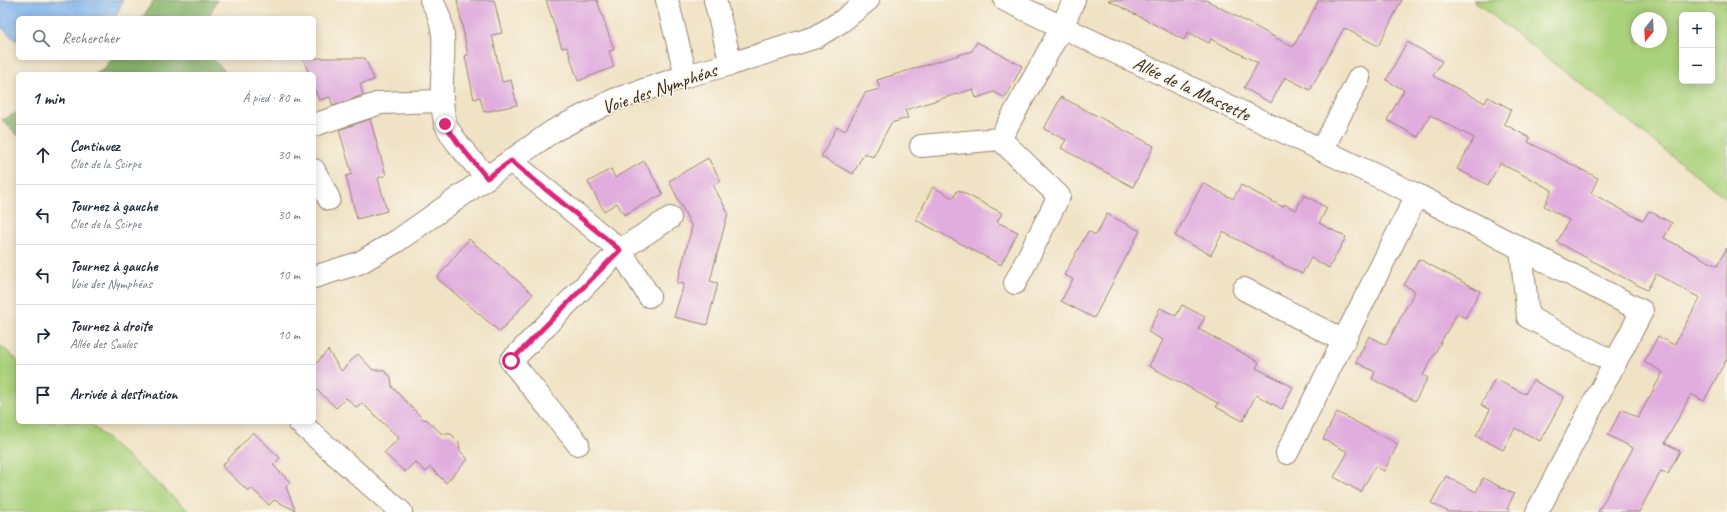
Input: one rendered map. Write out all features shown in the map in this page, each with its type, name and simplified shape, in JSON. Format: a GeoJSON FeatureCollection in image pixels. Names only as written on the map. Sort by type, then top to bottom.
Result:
{"type":"FeatureCollection","features":[{"type":"Feature","properties":{"kind":"street"},"geometry":{"type":"LineString","coordinates":[[431,0],[442,24],[444,46],[441,101],[445,124],[458,143],[487,178]]}},
{"type":"Feature","properties":{"kind":"street"},"geometry":{"type":"LineString","coordinates":[[667,0],[686,76]]}},
{"type":"Feature","properties":{"kind":"street"},"geometry":{"type":"LineString","coordinates":[[715,0],[732,64]]}},
{"type":"Feature","properties":{"kind":"street","name":"Voie des Nymphéas"},"geometry":{"type":"LineString","coordinates":[[316,276],[359,263],[391,245],[553,131],[614,100],[686,76],[732,64],[816,37],[842,21],[868,0]]}},
{"type":"Feature","properties":{"kind":"street","name":"Allée de la Massette"},"geometry":{"type":"LineString","coordinates":[[1005,0],[1417,195],[1642,311],[1537,512]]}},
{"type":"Feature","properties":{"kind":"street"},"geometry":{"type":"LineString","coordinates":[[1000,139],[1062,27],[1074,0]]}},
{"type":"Feature","properties":{"kind":"street"},"geometry":{"type":"LineString","coordinates":[[1322,150],[1359,78]]}},
{"type":"Feature","properties":{"kind":"street"},"geometry":{"type":"LineString","coordinates":[[316,124],[380,103],[441,101]]}},
{"type":"Feature","properties":{"kind":"street"},"geometry":{"type":"LineString","coordinates":[[921,146],[1000,139],[1059,196],[1015,283]]}},
{"type":"Feature","properties":{"kind":"street"},"geometry":{"type":"LineString","coordinates":[[511,161],[620,250],[649,296]]}},
{"type":"Feature","properties":{"kind":"street"},"geometry":{"type":"LineString","coordinates":[[316,174],[329,199]]}},
{"type":"Feature","properties":{"kind":"street"},"geometry":{"type":"LineString","coordinates":[[1288,453],[1417,195]]}},
{"type":"Feature","properties":{"kind":"street"},"geometry":{"type":"LineString","coordinates":[[578,444],[511,361],[620,250],[670,218]]}},
{"type":"Feature","properties":{"kind":"street"},"geometry":{"type":"LineString","coordinates":[[1521,249],[1528,317],[1615,363]]}},
{"type":"Feature","properties":{"kind":"street"},"geometry":{"type":"LineString","coordinates":[[1244,289],[1344,341]]}},
{"type":"Feature","properties":{"kind":"street"},"geometry":{"type":"LineString","coordinates":[[301,424],[401,512]]}},
{"type":"Feature","properties":{"kind":"green space"},"geometry":{"type":"Polygon","coordinates":[[[154,0],[217,0],[209,16],[143,16],[154,0]]]}},
{"type":"Feature","properties":{"kind":"green space"},"geometry":{"type":"Polygon","coordinates":[[[1473,0],[1727,0],[1727,199],[1473,0]]]}},
{"type":"Feature","properties":{"kind":"green space"},"geometry":{"type":"Polygon","coordinates":[[[110,60],[214,60],[225,71],[99,72],[103,70],[110,60]]]}},
{"type":"Feature","properties":{"kind":"green space"},"geometry":{"type":"Polygon","coordinates":[[[16,113],[16,134],[2,120],[16,113]]]}},
{"type":"Feature","properties":{"kind":"green space"},"geometry":{"type":"Polygon","coordinates":[[[0,345],[16,359],[16,424],[90,424],[190,512],[0,512],[0,345]]]}},
{"type":"Feature","properties":{"kind":"water"},"geometry":{"type":"Polygon","coordinates":[[[0,0],[123,0],[116,16],[16,16],[16,40],[0,26],[0,0]]]}},
{"type":"Feature","properties":{"kind":"building"},"geometry":{"type":"Polygon","coordinates":[[[457,0],[494,0],[502,33],[492,35],[502,82],[511,80],[517,105],[484,112],[480,97],[474,99],[465,56],[468,55],[457,0]]]}},
{"type":"Feature","properties":{"kind":"building"},"geometry":{"type":"Polygon","coordinates":[[[546,0],[597,0],[614,50],[609,51],[614,67],[578,81],[567,47],[562,48],[546,0]]]}},
{"type":"Feature","properties":{"kind":"building"},"geometry":{"type":"Polygon","coordinates":[[[1108,0],[1206,0],[1293,47],[1319,0],[1402,0],[1378,46],[1344,28],[1310,90],[1285,77],[1271,103],[1244,88],[1258,63],[1211,39],[1209,43],[1188,32],[1184,40],[1108,0]]]}},
{"type":"Feature","properties":{"kind":"building"},"geometry":{"type":"Polygon","coordinates":[[[977,42],[1022,66],[1005,98],[994,92],[976,98],[973,89],[905,110],[908,118],[891,123],[873,157],[864,153],[853,174],[821,157],[837,127],[845,131],[865,93],[880,89],[877,80],[972,51],[977,42]]]}},
{"type":"Feature","properties":{"kind":"building"},"geometry":{"type":"Polygon","coordinates":[[[1407,42],[1442,61],[1433,76],[1485,103],[1488,97],[1511,109],[1504,124],[1530,138],[1528,142],[1598,178],[1591,193],[1643,221],[1649,211],[1672,223],[1664,238],[1717,266],[1727,248],[1727,358],[1704,401],[1691,394],[1665,443],[1680,451],[1668,474],[1661,471],[1639,512],[1598,512],[1633,448],[1608,435],[1622,409],[1638,418],[1663,372],[1644,362],[1658,336],[1674,345],[1700,298],[1656,274],[1647,290],[1557,242],[1569,220],[1544,206],[1552,190],[1500,163],[1488,185],[1457,169],[1474,138],[1430,115],[1418,137],[1387,120],[1404,90],[1386,80],[1407,42]]]}},
{"type":"Feature","properties":{"kind":"building"},"geometry":{"type":"Polygon","coordinates":[[[316,58],[365,58],[374,80],[360,84],[363,95],[333,106],[330,97],[319,100],[316,93],[316,72],[308,72],[304,60],[316,60],[316,58]]]}},
{"type":"Feature","properties":{"kind":"building"},"geometry":{"type":"Polygon","coordinates":[[[1061,97],[1154,146],[1133,187],[1061,148],[1066,140],[1044,129],[1061,97]]]}},
{"type":"Feature","properties":{"kind":"building"},"geometry":{"type":"Polygon","coordinates":[[[370,119],[386,175],[378,178],[387,211],[357,219],[346,176],[352,174],[339,130],[370,119]]]}},
{"type":"Feature","properties":{"kind":"building"},"geometry":{"type":"Polygon","coordinates":[[[708,158],[721,181],[713,185],[728,213],[710,281],[718,283],[707,325],[674,317],[684,284],[677,283],[692,227],[669,181],[708,158]]]}},
{"type":"Feature","properties":{"kind":"building"},"geometry":{"type":"Polygon","coordinates":[[[644,161],[663,194],[624,215],[617,203],[604,211],[588,182],[611,169],[615,178],[644,161]]]}},
{"type":"Feature","properties":{"kind":"building"},"geometry":{"type":"Polygon","coordinates":[[[1203,183],[1233,199],[1241,185],[1283,207],[1284,204],[1296,210],[1304,195],[1327,208],[1319,223],[1346,237],[1329,268],[1311,258],[1302,274],[1223,232],[1211,255],[1175,236],[1203,183]]]}},
{"type":"Feature","properties":{"kind":"building"},"geometry":{"type":"Polygon","coordinates":[[[933,187],[953,198],[958,190],[1002,213],[997,222],[1018,232],[1001,265],[916,220],[933,187]]]}},
{"type":"Feature","properties":{"kind":"building"},"geometry":{"type":"Polygon","coordinates":[[[1107,214],[1140,231],[1094,318],[1061,301],[1073,279],[1064,275],[1088,231],[1096,235],[1107,214]]]}},
{"type":"Feature","properties":{"kind":"building"},"geometry":{"type":"Polygon","coordinates":[[[469,239],[533,294],[500,332],[437,278],[469,239]]]}},
{"type":"Feature","properties":{"kind":"building"},"geometry":{"type":"Polygon","coordinates":[[[1419,259],[1480,291],[1465,318],[1457,313],[1423,375],[1428,378],[1415,401],[1372,379],[1375,372],[1356,362],[1369,336],[1386,345],[1415,291],[1404,285],[1419,259]]]}},
{"type":"Feature","properties":{"kind":"building"},"geometry":{"type":"Polygon","coordinates":[[[1182,305],[1205,317],[1198,329],[1259,362],[1256,368],[1293,387],[1282,409],[1256,395],[1243,421],[1216,407],[1218,403],[1149,366],[1163,340],[1148,332],[1160,308],[1176,316],[1182,305]]]}},
{"type":"Feature","properties":{"kind":"building"},"geometry":{"type":"Polygon","coordinates":[[[328,350],[341,371],[358,354],[373,370],[383,370],[391,377],[392,387],[424,420],[426,419],[442,434],[451,434],[459,442],[460,451],[468,459],[446,483],[430,467],[426,472],[415,462],[405,472],[384,453],[399,438],[362,403],[357,408],[346,398],[336,408],[316,389],[316,364],[328,350]]]}},
{"type":"Feature","properties":{"kind":"building"},"geometry":{"type":"Polygon","coordinates":[[[1495,379],[1525,394],[1533,380],[1564,397],[1540,441],[1515,428],[1503,450],[1476,436],[1490,410],[1481,405],[1495,379]]]}},
{"type":"Feature","properties":{"kind":"building"},"geometry":{"type":"Polygon","coordinates":[[[1337,412],[1398,444],[1384,471],[1375,466],[1361,492],[1334,477],[1348,452],[1323,439],[1337,412]]]}},
{"type":"Feature","properties":{"kind":"building"},"geometry":{"type":"Polygon","coordinates":[[[253,432],[280,458],[273,465],[290,482],[286,487],[295,510],[274,500],[269,505],[251,488],[248,491],[222,466],[253,432]]]}},
{"type":"Feature","properties":{"kind":"building"},"geometry":{"type":"Polygon","coordinates":[[[1446,476],[1476,492],[1483,478],[1514,494],[1507,509],[1512,512],[1449,512],[1431,503],[1446,476]]]}},
{"type":"Feature","properties":{"kind":"route"},"geometry":{"type":"LineString","coordinates":[[445,124],[458,143],[487,178],[511,161],[620,250],[511,361]]}}]}
